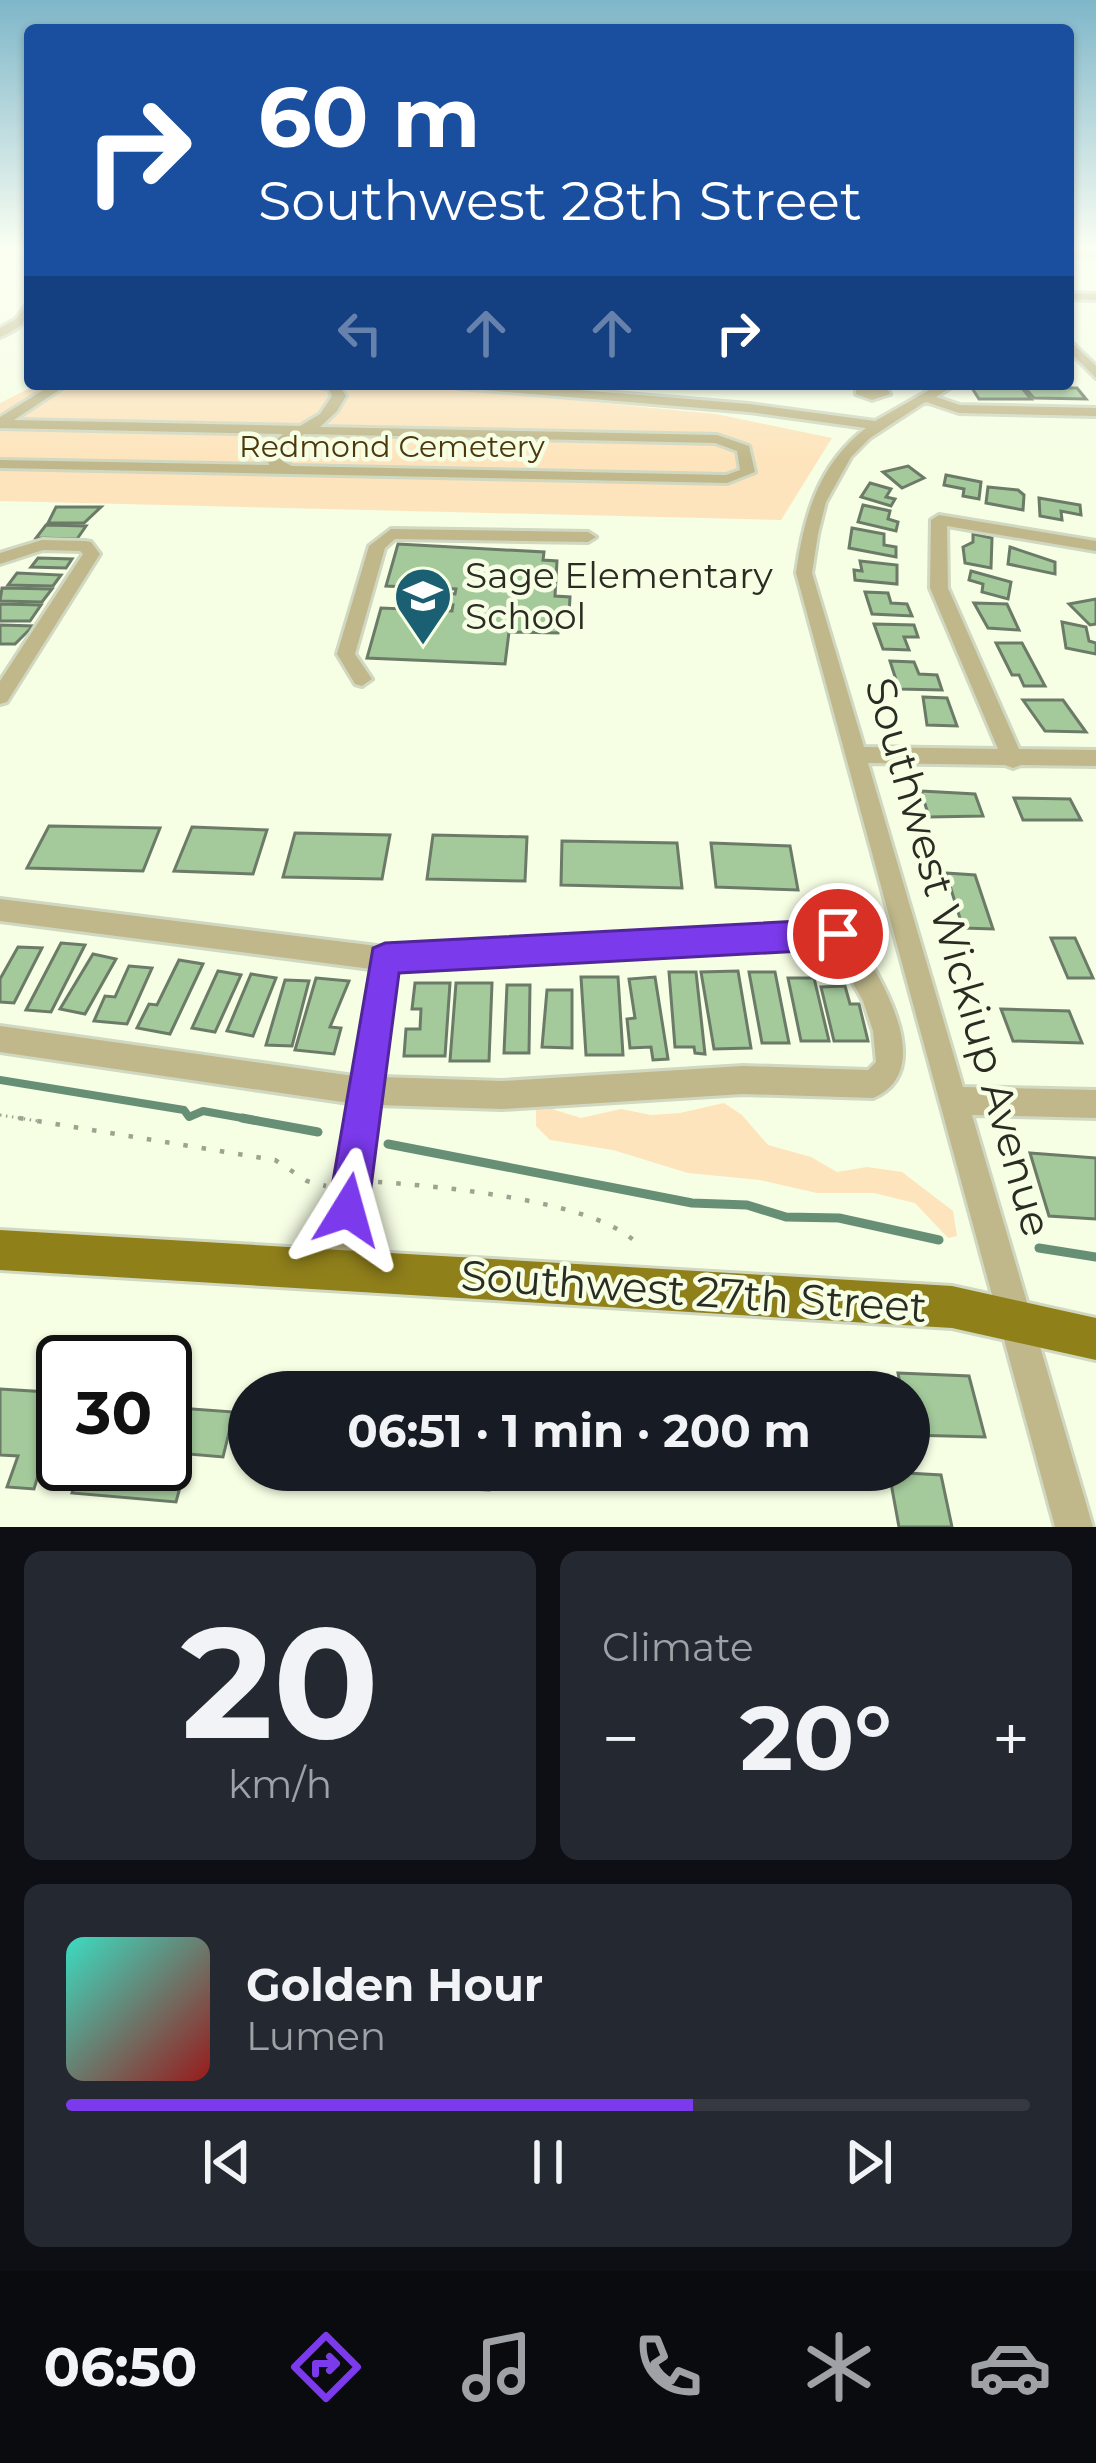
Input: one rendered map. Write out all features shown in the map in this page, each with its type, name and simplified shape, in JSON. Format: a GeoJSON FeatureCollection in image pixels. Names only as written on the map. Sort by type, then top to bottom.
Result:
{"type":"FeatureCollection","features":[{"type":"Feature","properties":{"kind":"main road","name":"Southwest 27th Street"},"geometry":{"type":"LineString","coordinates":[[0,1250],[952,1307],[1096,1340]]}},
{"type":"Feature","properties":{"kind":"street"},"geometry":{"type":"LineString","coordinates":[[1074,350],[1096,374]]}},
{"type":"Feature","properties":{"kind":"street"},"geometry":{"type":"LineString","coordinates":[[0,424],[53,390]]}},
{"type":"Feature","properties":{"kind":"street"},"geometry":{"type":"LineString","coordinates":[[290,470],[275,463],[273,449],[328,416],[339,396],[335,390]]}},
{"type":"Feature","properties":{"kind":"street"},"geometry":{"type":"LineString","coordinates":[[555,390],[748,402],[873,425],[939,390]]}},
{"type":"Feature","properties":{"kind":"street"},"geometry":{"type":"LineString","coordinates":[[844,421],[875,397]]}},
{"type":"Feature","properties":{"kind":"street"},"geometry":{"type":"LineString","coordinates":[[924,398],[959,410],[1096,412]]}},
{"type":"Feature","properties":{"kind":"street"},"geometry":{"type":"LineString","coordinates":[[0,424],[730,440],[744,448],[748,472],[727,479],[0,464]]}},
{"type":"Feature","properties":{"kind":"street","name":"Southwest Wickiup Avenue"},"geometry":{"type":"LineString","coordinates":[[873,425],[844,454],[826,484],[808,532],[803,573],[957,1101],[1074,1527]]}},
{"type":"Feature","properties":{"kind":"street"},"geometry":{"type":"LineString","coordinates":[[316,471],[337,464],[350,451],[347,438],[331,431]]}},
{"type":"Feature","properties":{"kind":"street"},"geometry":{"type":"LineString","coordinates":[[1013,760],[938,588],[940,520],[1096,545]]}},
{"type":"Feature","properties":{"kind":"street"},"geometry":{"type":"LineString","coordinates":[[362,680],[346,654],[377,546],[391,534],[588,537]]}},
{"type":"Feature","properties":{"kind":"street"},"geometry":{"type":"LineString","coordinates":[[0,559],[41,545],[86,546],[92,554],[0,697]]}},
{"type":"Feature","properties":{"kind":"street"},"geometry":{"type":"LineString","coordinates":[[854,755],[1096,758]]}},
{"type":"Feature","properties":{"kind":"street"},"geometry":{"type":"LineString","coordinates":[[0,910],[385,958],[838,934],[869,979],[890,1040],[890,1068],[873,1084],[743,1080],[502,1095],[364,1090],[0,1040]]}},
{"type":"Feature","properties":{"kind":"street"},"geometry":{"type":"LineString","coordinates":[[339,1268],[385,958]]}},
{"type":"Feature","properties":{"kind":"street"},"geometry":{"type":"LineString","coordinates":[[957,1101],[1096,1104]]}},
{"type":"Feature","properties":{"kind":"path"},"geometry":{"type":"LineString","coordinates":[[0,1115],[274,1160],[324,1186],[405,1183],[591,1216],[627,1232],[639,1246]]}},
{"type":"Feature","properties":{"kind":"green space","name":"Redmond Cemetery"},"geometry":{"type":"Polygon","coordinates":[[[26,390],[466,390],[716,414],[832,438],[781,520],[0,501],[0,403],[26,390]]]}},
{"type":"Feature","properties":{"kind":"green space"},"geometry":{"type":"Polygon","coordinates":[[[724,1103],[742,1115],[768,1145],[811,1157],[837,1172],[867,1167],[902,1172],[953,1211],[957,1236],[948,1238],[915,1203],[874,1193],[817,1193],[760,1180],[688,1173],[613,1150],[550,1140],[536,1126],[536,1110],[552,1109],[581,1118],[621,1109],[651,1115],[680,1113],[724,1103]]]}},
{"type":"Feature","properties":{"kind":"building"},"geometry":{"type":"Polygon","coordinates":[[[1077,388],[1086,399],[1034,398],[1027,390],[1077,388]]]}},
{"type":"Feature","properties":{"kind":"building"},"geometry":{"type":"Polygon","coordinates":[[[973,390],[1024,390],[1031,399],[979,399],[973,390]]]}},
{"type":"Feature","properties":{"kind":"building"},"geometry":{"type":"Polygon","coordinates":[[[908,466],[924,478],[902,488],[883,472],[908,466]]]}},
{"type":"Feature","properties":{"kind":"building"},"geometry":{"type":"Polygon","coordinates":[[[946,475],[981,482],[979,499],[963,496],[964,489],[944,485],[946,475]]]}},
{"type":"Feature","properties":{"kind":"building"},"geometry":{"type":"Polygon","coordinates":[[[870,483],[891,489],[886,497],[895,499],[891,506],[861,497],[870,483]]]}},
{"type":"Feature","properties":{"kind":"building"},"geometry":{"type":"Polygon","coordinates":[[[988,487],[1018,490],[1024,495],[1023,510],[986,503],[988,487]]]}},
{"type":"Feature","properties":{"kind":"building"},"geometry":{"type":"Polygon","coordinates":[[[1039,498],[1080,505],[1081,515],[1061,511],[1062,520],[1040,516],[1039,498]]]}},
{"type":"Feature","properties":{"kind":"building"},"geometry":{"type":"Polygon","coordinates":[[[863,505],[890,511],[888,519],[898,522],[896,531],[858,522],[863,505]]]}},
{"type":"Feature","properties":{"kind":"building"},"geometry":{"type":"Polygon","coordinates":[[[56,507],[101,507],[84,523],[48,523],[56,507]]]}},
{"type":"Feature","properties":{"kind":"building"},"geometry":{"type":"Polygon","coordinates":[[[46,525],[86,526],[77,539],[36,538],[46,525]]]}},
{"type":"Feature","properties":{"kind":"building"},"geometry":{"type":"Polygon","coordinates":[[[852,528],[884,534],[884,545],[896,547],[896,557],[849,548],[852,528]]]}},
{"type":"Feature","properties":{"kind":"building"},"geometry":{"type":"Polygon","coordinates":[[[973,534],[992,538],[991,568],[965,563],[963,547],[973,542],[973,534]]]}},
{"type":"Feature","properties":{"kind":"building","name":"Sage Elementary School"},"geometry":{"type":"Polygon","coordinates":[[[398,544],[544,552],[543,560],[557,561],[555,596],[570,597],[569,615],[559,615],[558,633],[509,632],[505,664],[367,658],[381,608],[452,611],[453,605],[438,604],[441,593],[455,594],[456,589],[386,586],[398,544]]]}},
{"type":"Feature","properties":{"kind":"building"},"geometry":{"type":"Polygon","coordinates":[[[1010,547],[1055,562],[1055,574],[1008,564],[1010,547]]]}},
{"type":"Feature","properties":{"kind":"building"},"geometry":{"type":"Polygon","coordinates":[[[38,558],[72,559],[66,568],[31,567],[38,558]]]}},
{"type":"Feature","properties":{"kind":"building"},"geometry":{"type":"Polygon","coordinates":[[[860,561],[897,565],[897,584],[855,580],[854,570],[862,571],[860,561]]]}},
{"type":"Feature","properties":{"kind":"building"},"geometry":{"type":"Polygon","coordinates":[[[971,571],[1011,582],[1008,599],[982,592],[983,584],[969,580],[971,571]]]}},
{"type":"Feature","properties":{"kind":"building"},"geometry":{"type":"Polygon","coordinates":[[[17,573],[61,575],[53,586],[8,585],[17,573]]]}},
{"type":"Feature","properties":{"kind":"building"},"geometry":{"type":"Polygon","coordinates":[[[2,588],[52,589],[42,602],[0,601],[2,588]]]}},
{"type":"Feature","properties":{"kind":"building"},"geometry":{"type":"Polygon","coordinates":[[[865,592],[888,593],[891,603],[907,604],[912,616],[872,614],[865,592]]]}},
{"type":"Feature","properties":{"kind":"building"},"geometry":{"type":"Polygon","coordinates":[[[1096,599],[1096,624],[1090,625],[1069,604],[1096,599]]]}},
{"type":"Feature","properties":{"kind":"building"},"geometry":{"type":"Polygon","coordinates":[[[974,603],[1007,604],[1019,630],[988,628],[974,603]]]}},
{"type":"Feature","properties":{"kind":"building"},"geometry":{"type":"Polygon","coordinates":[[[0,604],[41,605],[30,621],[0,621],[0,604]]]}},
{"type":"Feature","properties":{"kind":"building"},"geometry":{"type":"Polygon","coordinates":[[[1062,622],[1086,627],[1089,641],[1096,643],[1096,654],[1066,648],[1062,622]]]}},
{"type":"Feature","properties":{"kind":"building"},"geometry":{"type":"Polygon","coordinates":[[[874,624],[914,625],[918,637],[904,637],[909,650],[883,649],[874,624]]]}},
{"type":"Feature","properties":{"kind":"building"},"geometry":{"type":"Polygon","coordinates":[[[0,625],[33,626],[15,644],[0,644],[0,625]]]}},
{"type":"Feature","properties":{"kind":"building"},"geometry":{"type":"Polygon","coordinates":[[[996,643],[1022,643],[1045,686],[1024,686],[1019,675],[1012,675],[996,643]]]}},
{"type":"Feature","properties":{"kind":"building"},"geometry":{"type":"Polygon","coordinates":[[[890,661],[914,662],[919,674],[937,675],[942,690],[899,689],[890,661]]]}},
{"type":"Feature","properties":{"kind":"building"},"geometry":{"type":"Polygon","coordinates":[[[923,697],[947,698],[957,726],[927,725],[923,697]]]}},
{"type":"Feature","properties":{"kind":"building"},"geometry":{"type":"Polygon","coordinates":[[[1023,700],[1063,700],[1086,732],[1045,731],[1023,700]]]}},
{"type":"Feature","properties":{"kind":"building"},"geometry":{"type":"Polygon","coordinates":[[[921,791],[975,794],[983,816],[929,817],[921,791]]]}},
{"type":"Feature","properties":{"kind":"building"},"geometry":{"type":"Polygon","coordinates":[[[1014,798],[1070,799],[1081,820],[1023,820],[1014,798]]]}},
{"type":"Feature","properties":{"kind":"building"},"geometry":{"type":"Polygon","coordinates":[[[49,826],[160,828],[143,871],[27,868],[49,826]]]}},
{"type":"Feature","properties":{"kind":"building"},"geometry":{"type":"Polygon","coordinates":[[[192,827],[267,830],[253,874],[174,871],[192,827]]]}},
{"type":"Feature","properties":{"kind":"building"},"geometry":{"type":"Polygon","coordinates":[[[295,833],[390,835],[382,879],[283,877],[295,833]]]}},
{"type":"Feature","properties":{"kind":"building"},"geometry":{"type":"Polygon","coordinates":[[[433,835],[527,837],[525,881],[427,879],[433,835]]]}},
{"type":"Feature","properties":{"kind":"building"},"geometry":{"type":"Polygon","coordinates":[[[562,841],[677,843],[682,888],[561,885],[562,841]]]}},
{"type":"Feature","properties":{"kind":"building"},"geometry":{"type":"Polygon","coordinates":[[[711,843],[790,846],[798,890],[716,887],[711,843]]]}},
{"type":"Feature","properties":{"kind":"building"},"geometry":{"type":"Polygon","coordinates":[[[946,873],[975,875],[993,929],[963,928],[946,873]]]}},
{"type":"Feature","properties":{"kind":"building"},"geometry":{"type":"Polygon","coordinates":[[[1051,938],[1075,938],[1093,978],[1068,978],[1051,938]]]}},
{"type":"Feature","properties":{"kind":"building"},"geometry":{"type":"Polygon","coordinates":[[[61,943],[85,945],[51,1012],[26,1010],[61,943]]]}},
{"type":"Feature","properties":{"kind":"building"},"geometry":{"type":"Polygon","coordinates":[[[18,947],[42,948],[14,1003],[0,1002],[0,979],[18,947]]]}},
{"type":"Feature","properties":{"kind":"building"},"geometry":{"type":"Polygon","coordinates":[[[93,954],[116,959],[85,1014],[60,1009],[93,954]]]}},
{"type":"Feature","properties":{"kind":"building"},"geometry":{"type":"Polygon","coordinates":[[[179,960],[203,964],[170,1034],[137,1028],[149,1004],[157,1005],[179,960]]]}},
{"type":"Feature","properties":{"kind":"building"},"geometry":{"type":"Polygon","coordinates":[[[129,966],[152,968],[127,1024],[94,1021],[105,996],[115,997],[129,966]]]}},
{"type":"Feature","properties":{"kind":"building"},"geometry":{"type":"Polygon","coordinates":[[[218,971],[241,975],[215,1032],[192,1028],[218,971]]]}},
{"type":"Feature","properties":{"kind":"building"},"geometry":{"type":"Polygon","coordinates":[[[738,971],[751,1048],[714,1049],[701,972],[738,971]]]}},
{"type":"Feature","properties":{"kind":"building"},"geometry":{"type":"Polygon","coordinates":[[[669,972],[696,972],[705,1054],[695,1053],[694,1047],[675,1047],[669,972]]]}},
{"type":"Feature","properties":{"kind":"building"},"geometry":{"type":"Polygon","coordinates":[[[749,972],[775,972],[789,1043],[762,1043],[749,972]]]}},
{"type":"Feature","properties":{"kind":"building"},"geometry":{"type":"Polygon","coordinates":[[[251,974],[276,978],[253,1036],[227,1031],[251,974]]]}},
{"type":"Feature","properties":{"kind":"building"},"geometry":{"type":"Polygon","coordinates":[[[581,977],[618,977],[623,1055],[586,1055],[581,977]]]}},
{"type":"Feature","properties":{"kind":"building"},"geometry":{"type":"Polygon","coordinates":[[[655,977],[668,1059],[653,1060],[651,1047],[630,1048],[627,1019],[635,1018],[629,979],[655,977]]]}},
{"type":"Feature","properties":{"kind":"building"},"geometry":{"type":"Polygon","coordinates":[[[316,978],[349,981],[330,1027],[341,1028],[334,1054],[295,1050],[316,978]]]}},
{"type":"Feature","properties":{"kind":"building"},"geometry":{"type":"Polygon","coordinates":[[[788,978],[814,978],[829,1041],[801,1041],[788,978]]]}},
{"type":"Feature","properties":{"kind":"building"},"geometry":{"type":"Polygon","coordinates":[[[285,980],[309,981],[292,1046],[266,1045],[285,980]]]}},
{"type":"Feature","properties":{"kind":"building"},"geometry":{"type":"Polygon","coordinates":[[[415,983],[450,983],[445,1056],[404,1056],[406,1029],[420,1029],[421,1009],[412,1009],[415,983]]]}},
{"type":"Feature","properties":{"kind":"building"},"geometry":{"type":"Polygon","coordinates":[[[456,983],[492,983],[489,1061],[450,1061],[456,983]]]}},
{"type":"Feature","properties":{"kind":"building"},"geometry":{"type":"Polygon","coordinates":[[[507,985],[530,985],[529,1053],[504,1053],[507,985]]]}},
{"type":"Feature","properties":{"kind":"building"},"geometry":{"type":"Polygon","coordinates":[[[845,986],[850,1004],[859,1004],[868,1041],[834,1041],[821,987],[845,986]]]}},
{"type":"Feature","properties":{"kind":"building"},"geometry":{"type":"Polygon","coordinates":[[[547,990],[572,990],[572,1048],[542,1047],[547,990]]]}},
{"type":"Feature","properties":{"kind":"building"},"geometry":{"type":"Polygon","coordinates":[[[1001,1009],[1069,1011],[1082,1043],[1013,1041],[1001,1009]]]}},
{"type":"Feature","properties":{"kind":"building"},"geometry":{"type":"Polygon","coordinates":[[[1030,1153],[1096,1158],[1096,1219],[1049,1216],[1030,1153]]]}},
{"type":"Feature","properties":{"kind":"building"},"geometry":{"type":"Polygon","coordinates":[[[930,1374],[969,1376],[985,1437],[930,1436],[930,1374]]]}},
{"type":"Feature","properties":{"kind":"building"},"geometry":{"type":"Polygon","coordinates":[[[0,1389],[36,1391],[34,1489],[7,1487],[18,1456],[0,1455],[0,1389]]]}},
{"type":"Feature","properties":{"kind":"building"},"geometry":{"type":"Polygon","coordinates":[[[192,1409],[228,1412],[223,1457],[192,1454],[192,1409]]]}},
{"type":"Feature","properties":{"kind":"building"},"geometry":{"type":"Polygon","coordinates":[[[930,1474],[941,1475],[952,1527],[899,1527],[892,1491],[930,1491],[930,1474]]]}},
{"type":"Feature","properties":{"kind":"building"},"geometry":{"type":"Polygon","coordinates":[[[73,1491],[179,1491],[176,1502],[73,1491]]]}},
{"type":"Feature","properties":{"kind":"waterway"},"geometry":{"type":"LineString","coordinates":[[0,1080],[184,1110],[189,1117],[203,1111],[259,1121]]}},
{"type":"Feature","properties":{"kind":"waterway"},"geometry":{"type":"LineString","coordinates":[[242,1118],[318,1132]]}},
{"type":"Feature","properties":{"kind":"waterway"},"geometry":{"type":"LineString","coordinates":[[388,1144],[692,1203],[747,1205],[786,1217],[839,1218],[939,1240]]}},
{"type":"Feature","properties":{"kind":"waterway"},"geometry":{"type":"LineString","coordinates":[[1039,1248],[1096,1257]]}},
{"type":"Feature","properties":{"kind":"place","name":"Sage Elementary School"},"geometry":{"type":"Point","coordinates":[423,647]}},
{"type":"Feature","properties":{"kind":"route"},"geometry":{"type":"LineString","coordinates":[[348,1210],[385,958],[838,934]]}}]}
